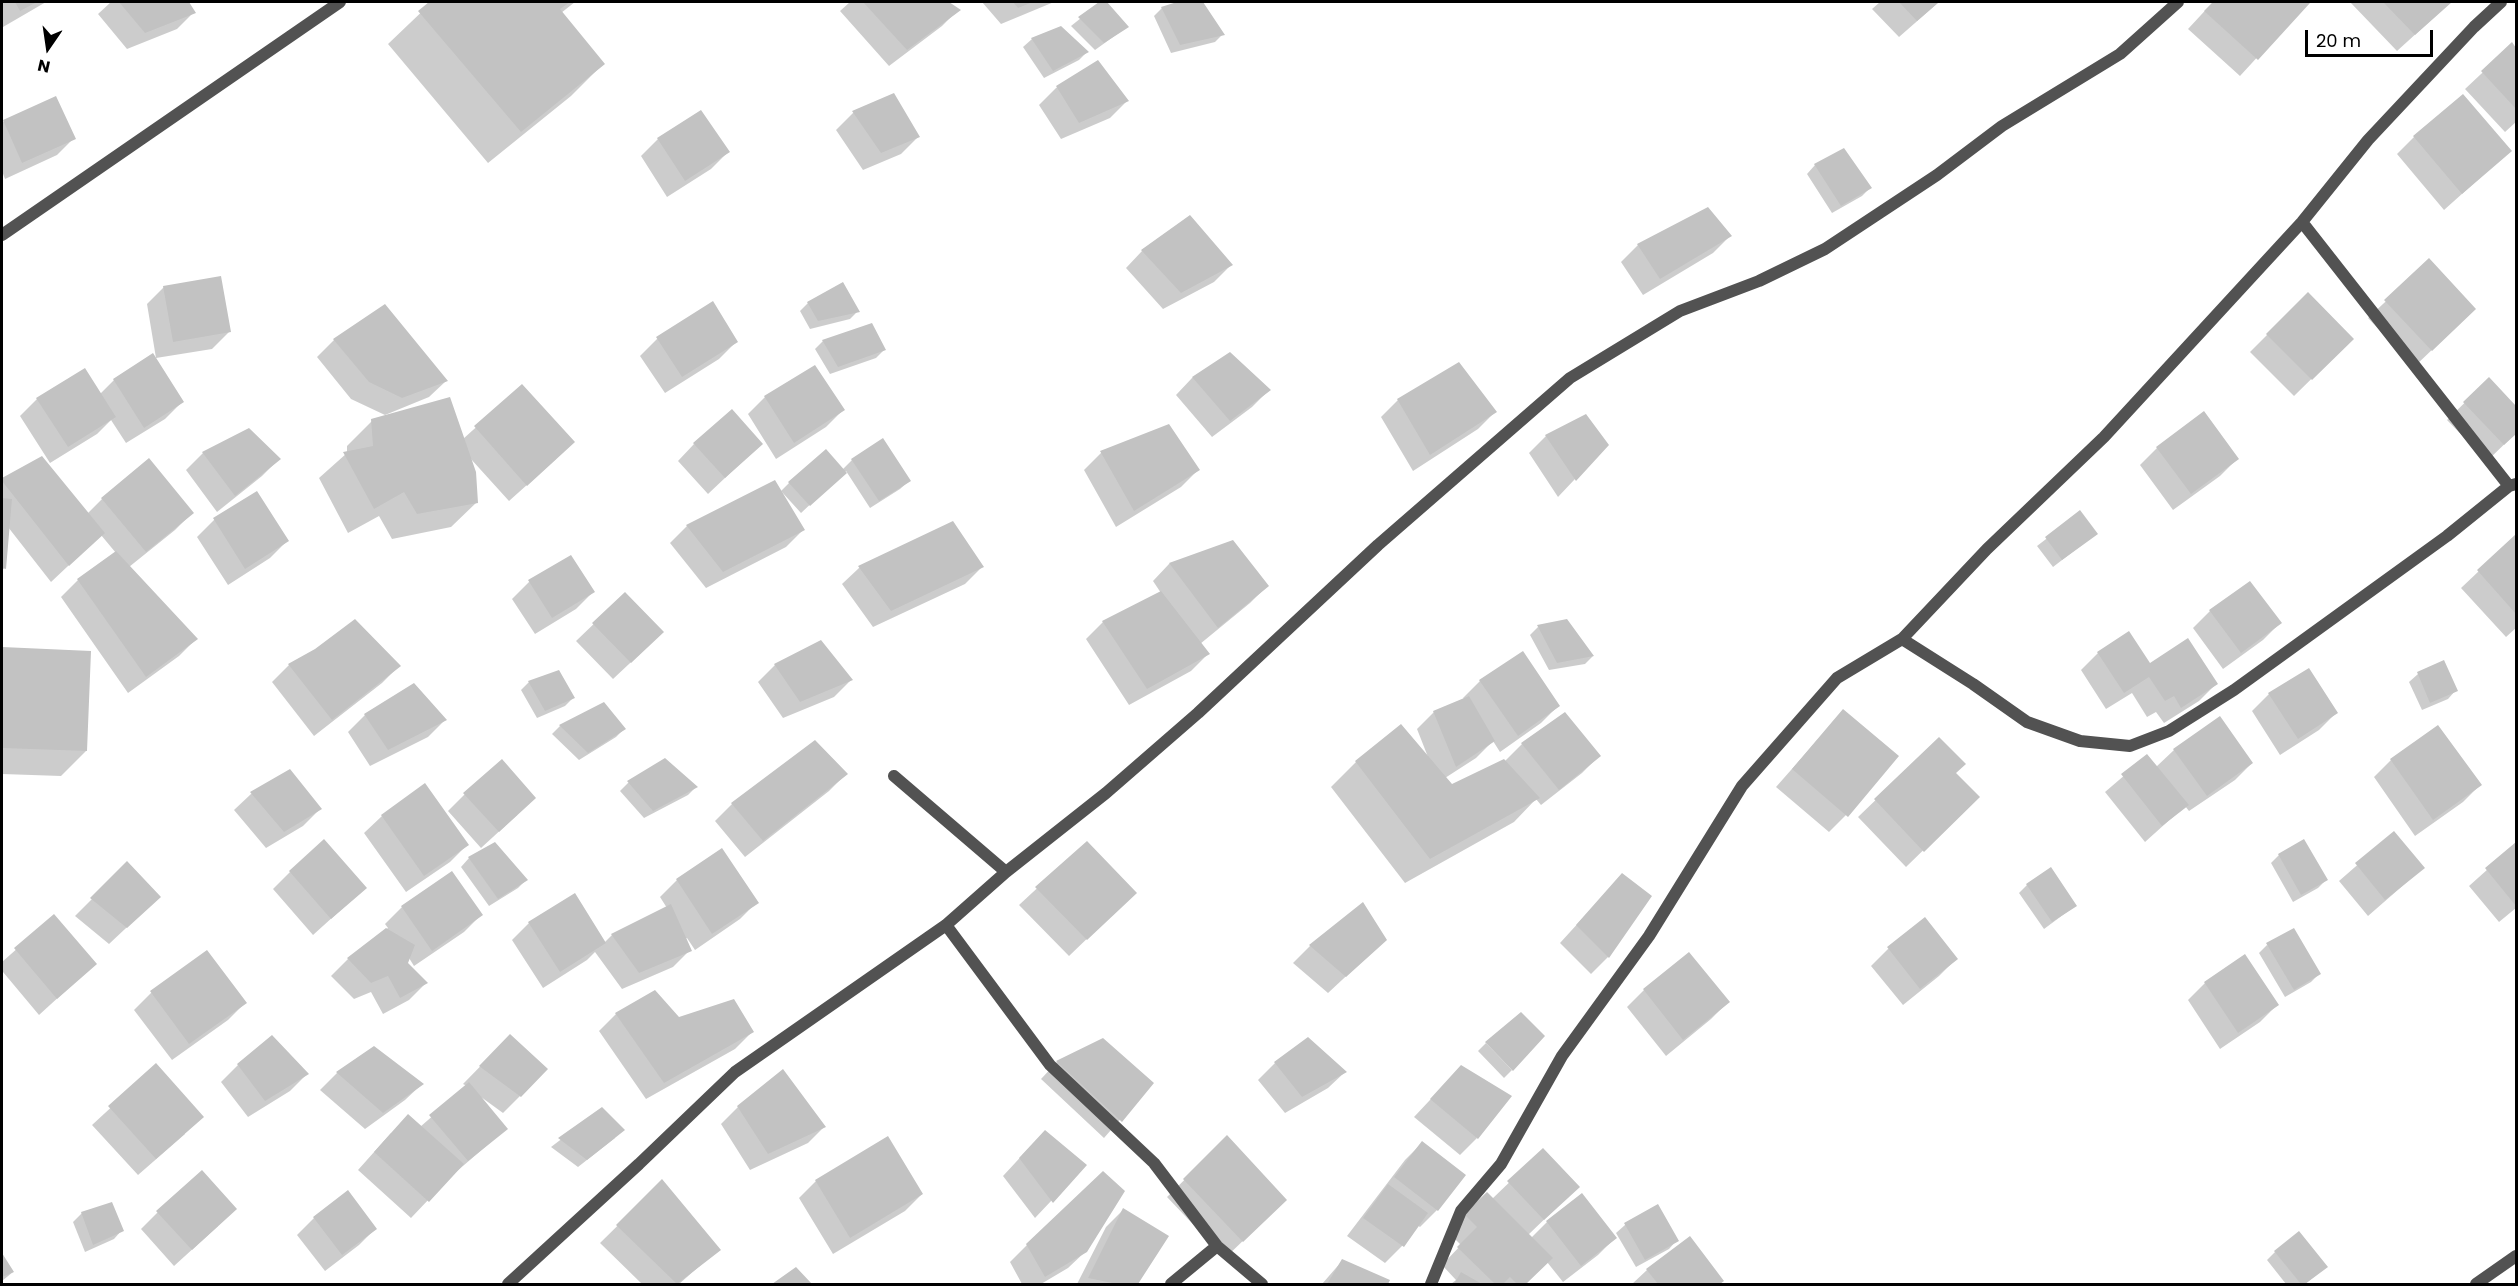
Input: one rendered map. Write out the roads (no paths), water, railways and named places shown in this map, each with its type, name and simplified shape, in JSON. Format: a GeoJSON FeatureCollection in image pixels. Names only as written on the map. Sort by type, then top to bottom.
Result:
{"type":"FeatureCollection","features":[{"type":"Feature","properties":{"kind":"street"},"geometry":{"type":"LineString","coordinates":[[2,235],[340,2]]}},
{"type":"Feature","properties":{"kind":"street"},"geometry":{"type":"LineString","coordinates":[[508,1284],[735,1072],[945,925],[1006,872],[1106,793],[1198,713],[1361,561],[1570,378],[1680,311],[1759,280],[1825,249],[1937,175],[2002,126],[2120,54],[2178,2]]}},
{"type":"Feature","properties":{"kind":"street"},"geometry":{"type":"LineString","coordinates":[[1431,1284],[1461,1211],[1501,1164],[1562,1056],[1649,936],[1742,786],[1837,678],[1902,639],[1987,549],[2104,437],[2302,222],[2368,140],[2500,2]]}},
{"type":"Feature","properties":{"kind":"street"},"geometry":{"type":"LineString","coordinates":[[1902,639],[2027,722],[2080,741],[2130,746],[2169,731],[2234,690],[2447,536],[2513,485],[2302,222]]}},
{"type":"Feature","properties":{"kind":"street"},"geometry":{"type":"LineString","coordinates":[[894,776],[1006,872]]}},
{"type":"Feature","properties":{"kind":"street"},"geometry":{"type":"LineString","coordinates":[[945,925],[1050,1065],[1154,1163],[1217,1246],[1262,1284]]}},
{"type":"Feature","properties":{"kind":"street"},"geometry":{"type":"LineString","coordinates":[[1171,1284],[1217,1246]]}},
{"type":"Feature","properties":{"kind":"street"},"geometry":{"type":"LineString","coordinates":[[2476,1284],[2517,1256]]}}]}
